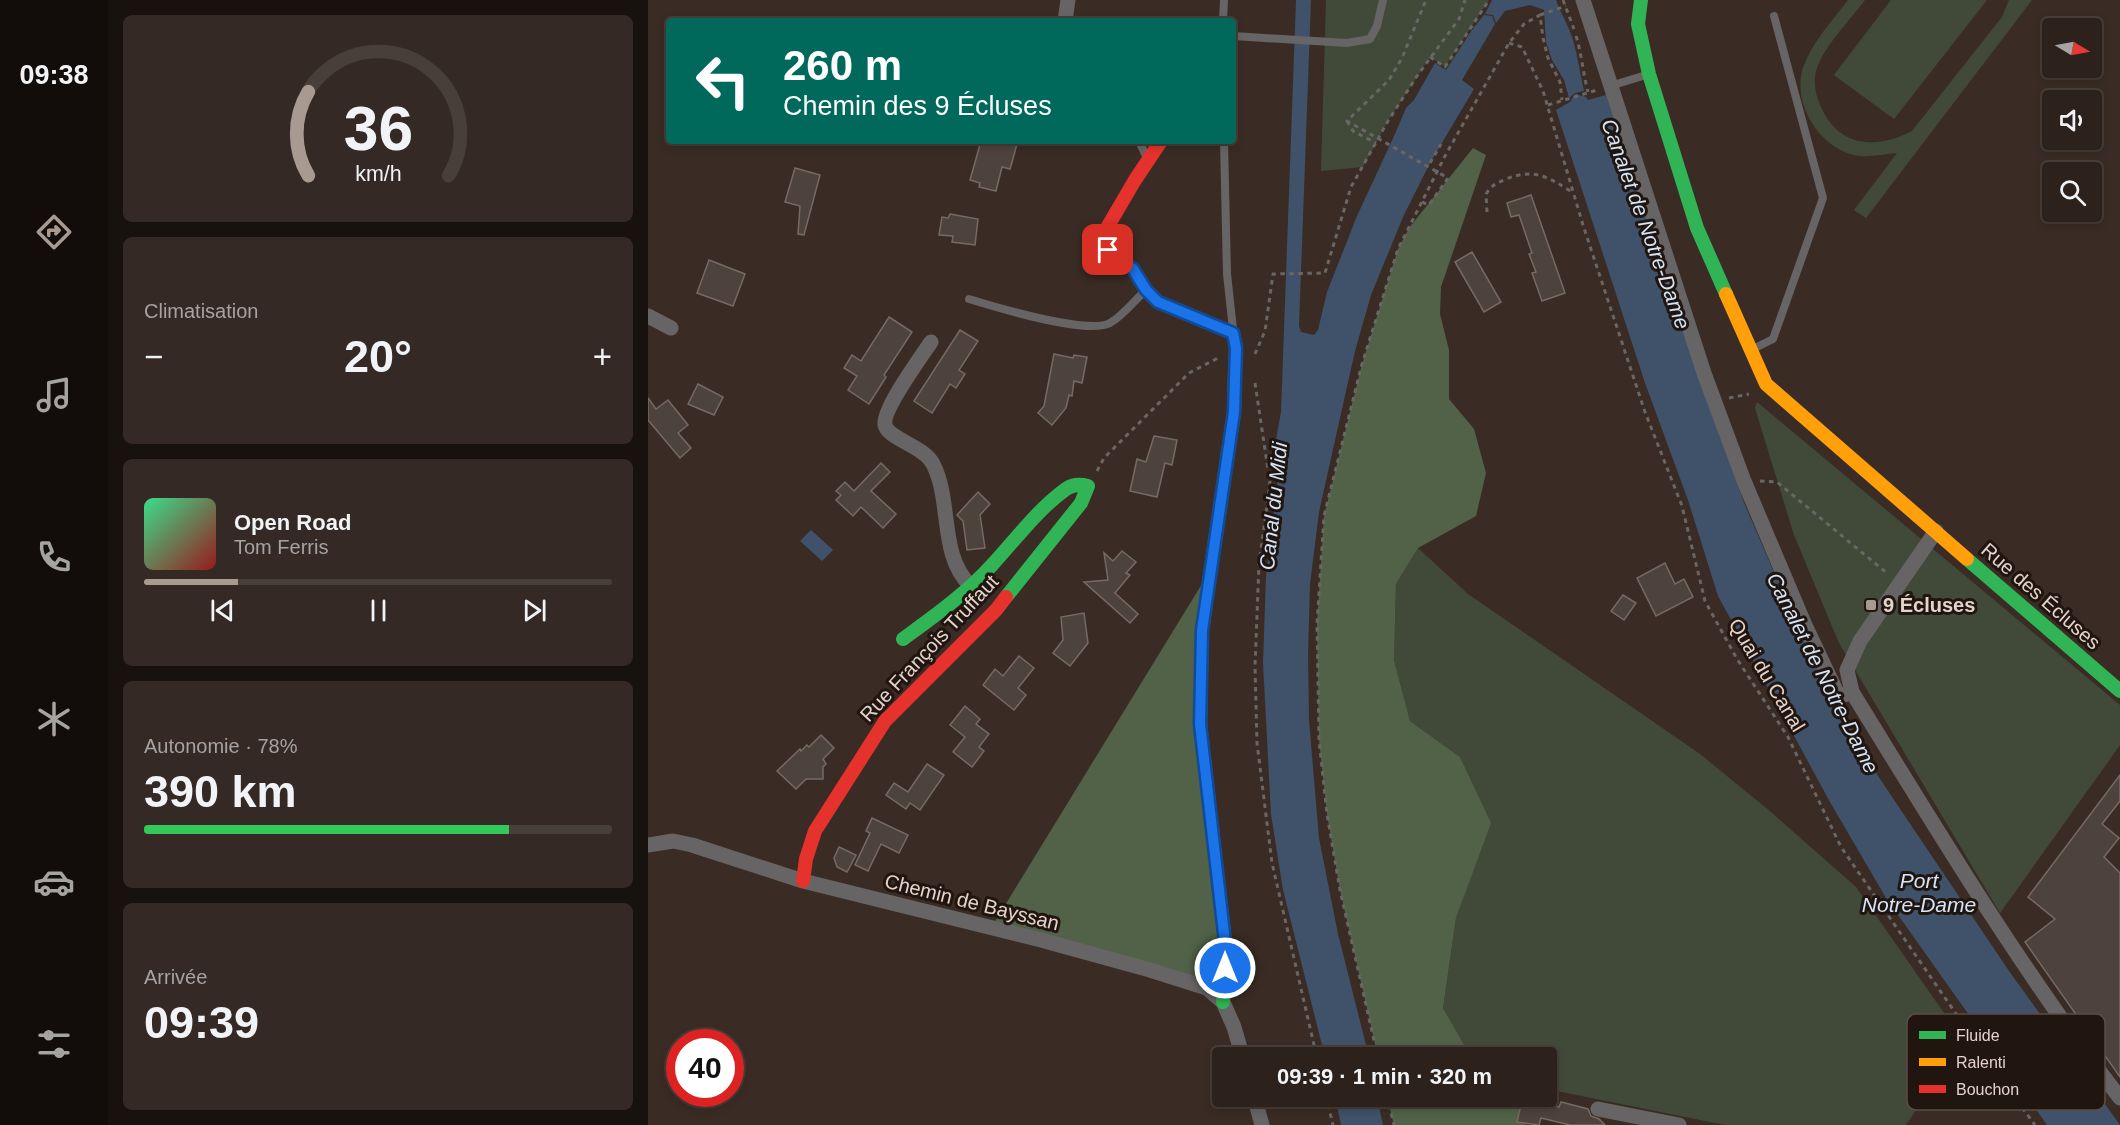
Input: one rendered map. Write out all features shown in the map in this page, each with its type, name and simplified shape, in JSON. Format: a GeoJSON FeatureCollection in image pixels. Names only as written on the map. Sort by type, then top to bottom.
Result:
{"type":"FeatureCollection","features":[{"type":"Feature","properties":{"kind":"street"},"geometry":{"type":"LineString","coordinates":[[1065,18],[1068,0]]}},
{"type":"Feature","properties":{"kind":"street"},"geometry":{"type":"LineString","coordinates":[[1583,0],[1714,401],[1744,481],[1804,623],[1839,697],[1852,692]]}},
{"type":"Feature","properties":{"kind":"street","name":"Rue des Écluses"},"geometry":{"type":"LineString","coordinates":[[1641,0],[1638,24],[1649,74],[1697,228],[1766,384],[2120,691]]}},
{"type":"Feature","properties":{"kind":"street"},"geometry":{"type":"LineString","coordinates":[[1159,144],[1101,238],[1108,250],[1133,269],[1146,290],[1158,302],[1233,333],[1236,348],[1234,412],[1202,642],[1200,724],[1226,951],[1223,1002],[1240,1047]]}},
{"type":"Feature","properties":{"kind":"street"},"geometry":{"type":"LineString","coordinates":[[648,316],[672,328]]}},
{"type":"Feature","properties":{"kind":"street","name":"Rue François Truffaut"},"geometry":{"type":"LineString","coordinates":[[931,342],[888,410],[885,423],[888,432],[924,451],[933,464],[942,490],[953,558],[962,578],[970,585]]}},
{"type":"Feature","properties":{"kind":"street","name":"Rue François Truffaut"},"geometry":{"type":"LineString","coordinates":[[803,881],[814,831],[885,721],[996,610],[1081,503],[1088,486],[1080,484],[1068,487],[1027,524],[991,567],[903,639]]}},
{"type":"Feature","properties":{"kind":"street"},"geometry":{"type":"LineString","coordinates":[[1936,531],[1860,641],[1847,670],[1852,692],[1945,843],[2059,1014]]}},
{"type":"Feature","properties":{"kind":"street","name":"Chemin de Bayssan"},"geometry":{"type":"LineString","coordinates":[[648,845],[673,841],[692,845],[803,881],[1150,970],[1207,988],[1223,1002]]}},
{"type":"Feature","properties":{"kind":"street"},"geometry":{"type":"LineString","coordinates":[[2105,1078],[2120,1098]]}},
{"type":"Feature","properties":{"kind":"street"},"geometry":{"type":"LineString","coordinates":[[1257,1107],[1262,1125]]}},
{"type":"Feature","properties":{"kind":"street"},"geometry":{"type":"LineString","coordinates":[[1598,1108],[1679,1125]]}},
{"type":"Feature","properties":{"kind":"lane"},"geometry":{"type":"LineString","coordinates":[[1223,18],[1224,0]]}},
{"type":"Feature","properties":{"kind":"lane"},"geometry":{"type":"LineString","coordinates":[[1236,36],[1347,43],[1370,39],[1377,26],[1383,0]]}},
{"type":"Feature","properties":{"kind":"lane"},"geometry":{"type":"LineString","coordinates":[[1750,351],[1773,339],[1823,198],[1774,16]]}},
{"type":"Feature","properties":{"kind":"lane"},"geometry":{"type":"LineString","coordinates":[[1610,86],[1649,74]]}},
{"type":"Feature","properties":{"kind":"lane"},"geometry":{"type":"LineString","coordinates":[[1140,144],[1148,159]]}},
{"type":"Feature","properties":{"kind":"lane"},"geometry":{"type":"LineString","coordinates":[[1224,144],[1227,274],[1233,333]]}},
{"type":"Feature","properties":{"kind":"lane"},"geometry":{"type":"LineString","coordinates":[[969,299],[1026,316],[1089,325],[1109,324],[1146,290]]}},
{"type":"Feature","properties":{"kind":"path"},"geometry":{"type":"LineString","coordinates":[[1347,121],[1389,80],[1402,58],[1426,0]]}},
{"type":"Feature","properties":{"kind":"path"},"geometry":{"type":"LineString","coordinates":[[1253,359],[1265,332],[1273,274],[1325,273],[1351,187],[1430,57],[1459,19],[1465,0]]}},
{"type":"Feature","properties":{"kind":"path"},"geometry":{"type":"LineString","coordinates":[[1430,57],[1445,67],[1489,0]]}},
{"type":"Feature","properties":{"kind":"path"},"geometry":{"type":"LineString","coordinates":[[1548,105],[1588,92],[1583,76],[1582,56],[1563,0]]}},
{"type":"Feature","properties":{"kind":"path"},"geometry":{"type":"LineString","coordinates":[[1376,1047],[1340,890],[1327,814],[1319,740],[1317,624],[1324,516],[1362,364],[1398,249],[1445,156],[1509,43],[1524,24],[1540,15],[1565,6]]}},
{"type":"Feature","properties":{"kind":"path"},"geometry":{"type":"LineString","coordinates":[[1540,15],[1548,58],[1560,82],[1564,100]]}},
{"type":"Feature","properties":{"kind":"path","name":"Quai du Canal"},"geometry":{"type":"LineString","coordinates":[[1509,43],[1522,47],[1548,105],[1645,412],[1682,506],[1705,601],[1737,659],[1788,737],[1841,847],[1956,1014]]}},
{"type":"Feature","properties":{"kind":"path"},"geometry":{"type":"LineString","coordinates":[[1347,121],[1448,178],[1429,205],[1422,202]]}},
{"type":"Feature","properties":{"kind":"path"},"geometry":{"type":"LineString","coordinates":[[1347,121],[1353,130],[1376,143]]}},
{"type":"Feature","properties":{"kind":"path"},"geometry":{"type":"LineString","coordinates":[[1430,163],[1441,144]]}},
{"type":"Feature","properties":{"kind":"path"},"geometry":{"type":"LineString","coordinates":[[1487,212],[1485,194],[1492,186],[1513,176],[1529,172],[1549,178],[1574,193]]}},
{"type":"Feature","properties":{"kind":"path"},"geometry":{"type":"LineString","coordinates":[[1088,486],[1104,458],[1190,373],[1236,348]]}},
{"type":"Feature","properties":{"kind":"path"},"geometry":{"type":"LineString","coordinates":[[1252,376],[1270,483],[1259,564],[1255,666],[1257,743],[1272,863],[1314,1047]]}},
{"type":"Feature","properties":{"kind":"path"},"geometry":{"type":"LineString","coordinates":[[1714,401],[1753,393]]}},
{"type":"Feature","properties":{"kind":"path"},"geometry":{"type":"LineString","coordinates":[[1744,481],[1777,482],[1892,577]]}},
{"type":"Feature","properties":{"kind":"path"},"geometry":{"type":"LineString","coordinates":[[1329,1107],[1333,1125]]}},
{"type":"Feature","properties":{"kind":"path"},"geometry":{"type":"LineString","coordinates":[[1390,1107],[1394,1125]]}},
{"type":"Feature","properties":{"kind":"path","name":"Quai du Canal"},"geometry":{"type":"LineString","coordinates":[[2024,1110],[2035,1125]]}},
{"type":"Feature","properties":{"kind":"green space"},"geometry":{"type":"Polygon","coordinates":[[[1326,0],[1489,0],[1445,67],[1430,57],[1388,121],[1363,167],[1321,171],[1326,0]]]}},
{"type":"Feature","properties":{"kind":"green space"},"geometry":{"type":"Polygon","coordinates":[[[1848,0],[1865,0],[1828,47],[1817,68],[1815,89],[1822,109],[1839,131],[1849,138],[1873,142],[1886,141],[1912,131],[2002,17],[2009,0],[2032,0],[1866,218],[1854,210],[1897,153],[1860,156],[1832,145],[1812,122],[1801,94],[1801,79],[1808,56],[1848,0]]]}},
{"type":"Feature","properties":{"kind":"green space"},"geometry":{"type":"Polygon","coordinates":[[[1891,0],[1987,0],[1894,119],[1834,75],[1891,0]]]}},
{"type":"Feature","properties":{"kind":"green space"},"geometry":{"type":"Polygon","coordinates":[[[1473,148],[1486,155],[1441,287],[1440,314],[1449,350],[1449,399],[1474,429],[1486,473],[1476,516],[1418,548],[1396,584],[1394,660],[1410,721],[1460,757],[1491,823],[1456,918],[1443,1008],[1465,1047],[1376,1047],[1340,890],[1327,814],[1319,740],[1317,624],[1324,516],[1362,364],[1398,249],[1409,228],[1473,148]]]}},
{"type":"Feature","properties":{"kind":"green space"},"geometry":{"type":"Polygon","coordinates":[[[1757,402],[2120,705],[2120,745],[2000,913],[1839,643],[1794,535],[1755,408],[1757,402]]]}},
{"type":"Feature","properties":{"kind":"green space"},"geometry":{"type":"Polygon","coordinates":[[[1418,548],[1468,594],[1700,754],[1771,812],[1856,887],[1945,1014],[1907,1014],[1907,1110],[1916,1110],[1906,1125],[1725,1125],[1557,1091],[1557,1047],[1465,1047],[1443,1008],[1456,918],[1490,822],[1460,757],[1410,721],[1394,660],[1396,584],[1418,548]]]}},
{"type":"Feature","properties":{"kind":"green space"},"geometry":{"type":"Polygon","coordinates":[[[1205,579],[1202,630],[1223,1002],[1207,988],[991,928],[1205,579]]]}},
{"type":"Feature","properties":{"kind":"green space"},"geometry":{"type":"Polygon","coordinates":[[[1390,1107],[1521,1107],[1517,1122],[1528,1125],[1394,1125],[1390,1107]]]}},
{"type":"Feature","properties":{"kind":"water"},"geometry":{"type":"Polygon","coordinates":[[[1296,0],[1311,0],[1299,326],[1301,332],[1314,335],[1318,330],[1327,292],[1357,216],[1406,108],[1414,100],[1435,63],[1446,70],[1484,15],[1492,16],[1495,24],[1462,80],[1474,89],[1430,163],[1403,217],[1371,295],[1355,351],[1319,512],[1310,584],[1309,720],[1319,838],[1338,934],[1366,1047],[1322,1047],[1283,890],[1271,814],[1263,663],[1266,577],[1280,461],[1279,458],[1273,456],[1281,412],[1296,0]]]}},
{"type":"Feature","properties":{"kind":"water"},"geometry":{"type":"Polygon","coordinates":[[[1492,0],[1556,0],[1573,40],[1584,91],[1575,93],[1569,98],[1564,80],[1552,60],[1546,42],[1544,10],[1530,5],[1505,11],[1496,23],[1493,15],[1485,14],[1492,0]]]}},
{"type":"Feature","properties":{"kind":"water","name":"Port Notre-Dame"},"geometry":{"type":"Polygon","coordinates":[[[1575,94],[1586,97],[1588,100],[1606,95],[1697,373],[1745,505],[1798,628],[1836,704],[1876,773],[2040,1014],[1968,1014],[1886,898],[1830,802],[1718,596],[1688,500],[1645,383],[1556,110],[1570,102],[1575,94]]]}},
{"type":"Feature","properties":{"kind":"water"},"geometry":{"type":"Polygon","coordinates":[[[811,530],[833,550],[822,561],[800,541],[811,530]]]}},
{"type":"Feature","properties":{"kind":"water","name":"Port Notre-Dame"},"geometry":{"type":"Polygon","coordinates":[[[2105,1104],[2120,1125],[2047,1125],[2036,1110],[2105,1110],[2105,1104]]]}},
{"type":"Feature","properties":{"kind":"water"},"geometry":{"type":"Polygon","coordinates":[[[1337,1107],[1379,1107],[1383,1125],[1341,1125],[1337,1107]]]}},
{"type":"Feature","properties":{"kind":"building"},"geometry":{"type":"Polygon","coordinates":[[[980,144],[1017,144],[1010,169],[1002,167],[996,191],[979,187],[980,183],[970,180],[980,144]]]}},
{"type":"Feature","properties":{"kind":"building"},"geometry":{"type":"Polygon","coordinates":[[[795,168],[820,175],[804,235],[798,234],[800,206],[785,202],[795,168]]]}},
{"type":"Feature","properties":{"kind":"building"},"geometry":{"type":"Polygon","coordinates":[[[1531,195],[1565,293],[1542,301],[1532,273],[1536,272],[1529,254],[1532,253],[1519,215],[1511,217],[1507,203],[1531,195]]]}},
{"type":"Feature","properties":{"kind":"building"},"geometry":{"type":"Polygon","coordinates":[[[950,214],[978,219],[975,245],[952,242],[953,236],[939,235],[942,217],[948,218],[950,214]]]}},
{"type":"Feature","properties":{"kind":"building"},"geometry":{"type":"Polygon","coordinates":[[[1472,252],[1501,302],[1484,312],[1455,262],[1472,252]]]}},
{"type":"Feature","properties":{"kind":"building"},"geometry":{"type":"Polygon","coordinates":[[[709,260],[745,274],[733,306],[697,293],[709,260]]]}},
{"type":"Feature","properties":{"kind":"building"},"geometry":{"type":"Polygon","coordinates":[[[889,317],[912,332],[884,375],[886,377],[869,404],[848,390],[857,376],[844,368],[852,355],[861,361],[889,317]]]}},
{"type":"Feature","properties":{"kind":"building"},"geometry":{"type":"Polygon","coordinates":[[[960,330],[978,341],[959,370],[965,374],[956,388],[950,384],[932,413],[914,401],[960,330]]]}},
{"type":"Feature","properties":{"kind":"building"},"geometry":{"type":"Polygon","coordinates":[[[1054,354],[1073,358],[1074,355],[1087,357],[1082,383],[1074,381],[1072,396],[1069,395],[1066,408],[1052,425],[1038,413],[1044,406],[1054,354]]]}},
{"type":"Feature","properties":{"kind":"building"},"geometry":{"type":"Polygon","coordinates":[[[698,384],[723,397],[714,415],[688,404],[698,384]]]}},
{"type":"Feature","properties":{"kind":"building"},"geometry":{"type":"Polygon","coordinates":[[[648,398],[656,409],[668,400],[688,425],[678,433],[691,448],[680,458],[648,420],[648,398]]]}},
{"type":"Feature","properties":{"kind":"building"},"geometry":{"type":"Polygon","coordinates":[[[1154,436],[1177,440],[1172,465],[1165,463],[1157,497],[1130,491],[1137,459],[1146,462],[1154,436]]]}},
{"type":"Feature","properties":{"kind":"building"},"geometry":{"type":"Polygon","coordinates":[[[881,463],[890,472],[871,491],[896,514],[883,528],[861,507],[853,516],[836,500],[841,495],[836,491],[845,482],[854,491],[881,463]]]}},
{"type":"Feature","properties":{"kind":"building"},"geometry":{"type":"Polygon","coordinates":[[[978,492],[990,504],[980,515],[985,548],[967,550],[963,521],[957,515],[978,492]]]}},
{"type":"Feature","properties":{"kind":"building"},"geometry":{"type":"Polygon","coordinates":[[[1122,551],[1136,562],[1126,573],[1130,575],[1115,593],[1138,614],[1130,623],[1084,582],[1108,580],[1104,553],[1113,561],[1122,551]]]}},
{"type":"Feature","properties":{"kind":"building"},"geometry":{"type":"Polygon","coordinates":[[[1665,563],[1675,584],[1684,579],[1693,597],[1656,616],[1637,578],[1665,563]]]}},
{"type":"Feature","properties":{"kind":"building"},"geometry":{"type":"Polygon","coordinates":[[[1623,595],[1636,603],[1624,620],[1611,611],[1623,595]]]}},
{"type":"Feature","properties":{"kind":"building"},"geometry":{"type":"Polygon","coordinates":[[[1084,613],[1088,643],[1070,666],[1053,653],[1063,640],[1061,617],[1084,613]]]}},
{"type":"Feature","properties":{"kind":"building"},"geometry":{"type":"Polygon","coordinates":[[[1019,656],[1034,668],[1018,688],[1026,695],[1014,710],[983,685],[995,669],[1003,676],[1019,656]]]}},
{"type":"Feature","properties":{"kind":"building"},"geometry":{"type":"Polygon","coordinates":[[[965,706],[980,719],[976,724],[989,734],[979,747],[984,751],[972,767],[953,752],[965,737],[950,725],[965,706]]]}},
{"type":"Feature","properties":{"kind":"building"},"geometry":{"type":"Polygon","coordinates":[[[821,735],[834,748],[823,759],[826,764],[823,767],[823,779],[806,779],[796,789],[777,771],[800,749],[801,751],[807,745],[809,747],[821,735]]]}},
{"type":"Feature","properties":{"kind":"building"},"geometry":{"type":"Polygon","coordinates":[[[927,764],[944,775],[920,810],[910,803],[906,809],[886,795],[894,783],[908,792],[927,764]]]}},
{"type":"Feature","properties":{"kind":"building"},"geometry":{"type":"Polygon","coordinates":[[[2120,775],[2120,801],[2102,824],[2119,838],[2104,857],[2120,873],[2120,1077],[2105,1056],[2105,1014],[2076,1014],[2025,942],[2055,919],[2028,897],[2120,775]]]}},
{"type":"Feature","properties":{"kind":"building"},"geometry":{"type":"Polygon","coordinates":[[[872,818],[908,835],[899,853],[881,844],[868,871],[855,865],[870,833],[866,831],[872,818]]]}},
{"type":"Feature","properties":{"kind":"building"},"geometry":{"type":"Polygon","coordinates":[[[839,847],[856,855],[847,872],[837,867],[834,858],[839,847]]]}},
{"type":"Feature","properties":{"kind":"building"},"geometry":{"type":"Polygon","coordinates":[[[1561,1102],[1588,1109],[1591,1116],[1599,1119],[1605,1125],[1570,1125],[1541,1118],[1539,1125],[1517,1122],[1520,1107],[1559,1107],[1561,1102]]]}},
{"type":"Feature","properties":{"kind":"traffic: fast"},"geometry":{"type":"LineString","coordinates":[[1641,0],[1638,24],[1649,74],[1697,228],[1726,294]]}},
{"type":"Feature","properties":{"kind":"traffic: fast"},"geometry":{"type":"LineString","coordinates":[[1223,1002],[1226,951],[1200,724],[1202,630],[1234,412],[1235,371]]}},
{"type":"Feature","properties":{"kind":"traffic: fast"},"geometry":{"type":"LineString","coordinates":[[903,639],[972,585],[1055,497],[1071,486],[1088,486],[1081,503],[1006,597]]}},
{"type":"Feature","properties":{"kind":"traffic: fast"},"geometry":{"type":"LineString","coordinates":[[1967,559],[2120,691]]}},
{"type":"Feature","properties":{"kind":"traffic: slow"},"geometry":{"type":"LineString","coordinates":[[1726,294],[1766,384],[1967,559]]}},
{"type":"Feature","properties":{"kind":"traffic: jam"},"geometry":{"type":"LineString","coordinates":[[1159,144],[1101,238],[1108,250],[1133,269],[1146,290],[1158,302],[1233,333],[1236,348],[1235,371]]}},
{"type":"Feature","properties":{"kind":"traffic: jam"},"geometry":{"type":"LineString","coordinates":[[803,881],[806,859],[815,831],[885,721],[996,610],[1006,597]]}},
{"type":"Feature","properties":{"kind":"place","name":"9 Écluses"},"geometry":{"type":"Point","coordinates":[1871,605]}},
{"type":"Feature","properties":{"kind":"route"},"geometry":{"type":"LineString","coordinates":[[1108,250],[1133,269],[1146,290],[1158,302],[1233,333],[1236,348],[1234,412],[1202,630],[1200,724],[1226,951],[1225,968]]}},
{"type":"Feature","properties":{"kind":"water label","name":"Canalet de Notre-Dame"},"geometry":{"type":"Point","coordinates":[1646,224]}},
{"type":"Feature","properties":{"kind":"water label","name":"Canal du Midi"},"geometry":{"type":"Point","coordinates":[1273,506]}},
{"type":"Feature","properties":{"kind":"water label","name":"Canalet de Notre-Dame"},"geometry":{"type":"Point","coordinates":[1823,673]}}]}
